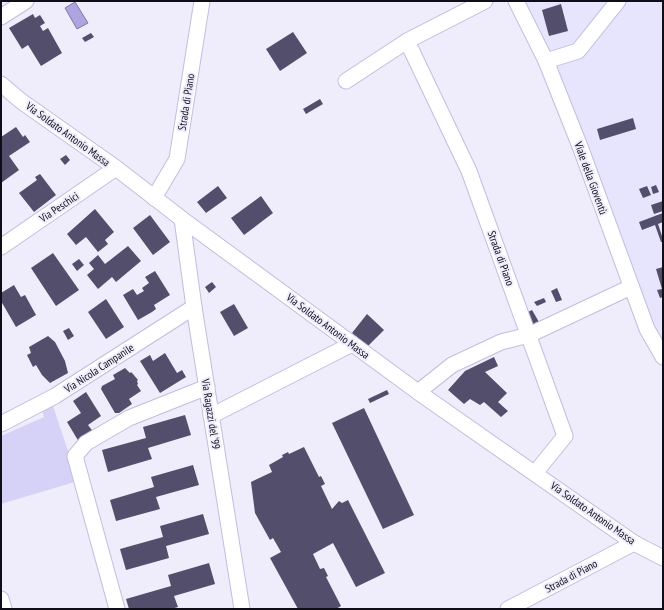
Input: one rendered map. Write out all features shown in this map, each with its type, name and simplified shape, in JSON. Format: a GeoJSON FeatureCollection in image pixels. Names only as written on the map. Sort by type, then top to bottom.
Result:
{"type":"FeatureCollection","features":[{"type":"Feature","properties":{"kind":"street"},"geometry":{"type":"LineString","coordinates":[[1,17],[26,1]]}},
{"type":"Feature","properties":{"kind":"street","name":"Strada di Piano"},"geometry":{"type":"LineString","coordinates":[[154,198],[177,159],[202,1]]}},
{"type":"Feature","properties":{"kind":"street"},"geometry":{"type":"LineString","coordinates":[[346,81],[407,41],[485,1]]}},
{"type":"Feature","properties":{"kind":"street","name":"Viale della Gioventù"},"geometry":{"type":"LineString","coordinates":[[516,1],[546,61],[581,149],[647,329],[663,357]]}},
{"type":"Feature","properties":{"kind":"street"},"geometry":{"type":"LineString","coordinates":[[546,61],[578,51],[618,1]]}},
{"type":"Feature","properties":{"kind":"street","name":"Strada di Piano"},"geometry":{"type":"LineString","coordinates":[[407,41],[469,171],[565,436],[535,473]]}},
{"type":"Feature","properties":{"kind":"street","name":"Via Soldato Antonio Massa"},"geometry":{"type":"LineString","coordinates":[[1,84],[21,101],[116,168],[182,219],[418,392],[634,543],[663,558]]}},
{"type":"Feature","properties":{"kind":"street","name":"Via Peschici"},"geometry":{"type":"LineString","coordinates":[[1,247],[116,168]]}},
{"type":"Feature","properties":{"kind":"street","name":"Via Ragazzi del '99"},"geometry":{"type":"LineString","coordinates":[[182,219],[206,387],[242,609]]}},
{"type":"Feature","properties":{"kind":"street"},"geometry":{"type":"LineString","coordinates":[[418,392],[452,365],[501,342],[529,335],[631,287]]}},
{"type":"Feature","properties":{"kind":"street","name":"Via Nicola Campanile"},"geometry":{"type":"LineString","coordinates":[[1,424],[55,396],[194,307]]}},
{"type":"Feature","properties":{"kind":"street"},"geometry":{"type":"LineString","coordinates":[[211,416],[352,344]]}},
{"type":"Feature","properties":{"kind":"street"},"geometry":{"type":"LineString","coordinates":[[117,609],[76,456],[86,443],[129,418],[206,387]]}},
{"type":"Feature","properties":{"kind":"street","name":"Strada di Piano"},"geometry":{"type":"LineString","coordinates":[[508,609],[634,543]]}},
{"type":"Feature","properties":{"kind":"street"},"geometry":{"type":"LineString","coordinates":[[1,599],[4,609]]}},
{"type":"Feature","properties":{"kind":"shaded area"},"geometry":{"type":"Polygon","coordinates":[[[525,1],[663,1],[663,343],[655,329],[548,49],[525,1]]]}},
{"type":"Feature","properties":{"kind":"shaded area"},"geometry":{"type":"Polygon","coordinates":[[[75,2],[88,23],[77,29],[65,8],[75,2]]]}},
{"type":"Feature","properties":{"kind":"shaded area"},"geometry":{"type":"Polygon","coordinates":[[[52,403],[78,481],[1,504],[1,436],[44,417],[41,407],[52,403]]]}},
{"type":"Feature","properties":{"kind":"building"},"geometry":{"type":"Polygon","coordinates":[[[561,4],[568,31],[549,36],[542,10],[561,4]]]}},
{"type":"Feature","properties":{"kind":"building"},"geometry":{"type":"Polygon","coordinates":[[[33,14],[35,18],[40,15],[45,23],[40,26],[43,31],[48,28],[62,53],[41,66],[28,45],[22,49],[9,28],[33,14]]]}},
{"type":"Feature","properties":{"kind":"building"},"geometry":{"type":"Polygon","coordinates":[[[293,32],[307,53],[280,71],[266,49],[293,32]]]}},
{"type":"Feature","properties":{"kind":"building"},"geometry":{"type":"Polygon","coordinates":[[[91,33],[94,37],[85,42],[82,38],[91,33]]]}},
{"type":"Feature","properties":{"kind":"building"},"geometry":{"type":"Polygon","coordinates":[[[320,99],[323,104],[306,114],[303,109],[320,99]]]}},
{"type":"Feature","properties":{"kind":"building"},"geometry":{"type":"Polygon","coordinates":[[[633,118],[636,129],[600,140],[597,129],[633,118]]]}},
{"type":"Feature","properties":{"kind":"building"},"geometry":{"type":"Polygon","coordinates":[[[16,127],[23,137],[25,135],[30,142],[9,156],[19,170],[1,183],[1,137],[16,127]]]}},
{"type":"Feature","properties":{"kind":"building"},"geometry":{"type":"Polygon","coordinates":[[[66,155],[70,160],[65,165],[60,159],[66,155]]]}},
{"type":"Feature","properties":{"kind":"building"},"geometry":{"type":"Polygon","coordinates":[[[40,174],[56,195],[34,212],[19,193],[37,180],[35,177],[40,174]]]}},
{"type":"Feature","properties":{"kind":"building"},"geometry":{"type":"Polygon","coordinates":[[[656,185],[659,192],[653,194],[651,187],[656,185]]]}},
{"type":"Feature","properties":{"kind":"building"},"geometry":{"type":"Polygon","coordinates":[[[218,186],[227,198],[206,213],[197,202],[218,186]]]}},
{"type":"Feature","properties":{"kind":"building"},"geometry":{"type":"Polygon","coordinates":[[[647,186],[651,195],[643,198],[639,189],[647,186]]]}},
{"type":"Feature","properties":{"kind":"building"},"geometry":{"type":"Polygon","coordinates":[[[261,196],[273,213],[244,235],[231,218],[261,196]]]}},
{"type":"Feature","properties":{"kind":"building"},"geometry":{"type":"Polygon","coordinates":[[[663,201],[663,211],[654,214],[651,205],[663,201]]]}},
{"type":"Feature","properties":{"kind":"building"},"geometry":{"type":"Polygon","coordinates":[[[95,209],[114,232],[105,240],[108,244],[98,252],[86,237],[76,245],[67,234],[95,209]]]}},
{"type":"Feature","properties":{"kind":"building"},"geometry":{"type":"Polygon","coordinates":[[[663,213],[663,222],[658,224],[663,239],[663,242],[661,242],[655,225],[642,230],[639,222],[663,213]]]}},
{"type":"Feature","properties":{"kind":"building"},"geometry":{"type":"Polygon","coordinates":[[[150,215],[170,242],[153,255],[133,228],[150,215]]]}},
{"type":"Feature","properties":{"kind":"building"},"geometry":{"type":"Polygon","coordinates":[[[128,246],[141,261],[116,282],[112,277],[98,289],[87,275],[94,269],[89,263],[98,255],[105,264],[128,246]]]}},
{"type":"Feature","properties":{"kind":"building"},"geometry":{"type":"Polygon","coordinates":[[[53,253],[79,290],[56,306],[31,268],[53,253]]]}},
{"type":"Feature","properties":{"kind":"building"},"geometry":{"type":"Polygon","coordinates":[[[79,259],[84,265],[77,271],[72,264],[79,259]]]}},
{"type":"Feature","properties":{"kind":"building"},"geometry":{"type":"Polygon","coordinates":[[[663,267],[663,297],[660,298],[657,290],[662,289],[656,269],[663,267]]]}},
{"type":"Feature","properties":{"kind":"building"},"geometry":{"type":"Polygon","coordinates":[[[155,271],[170,295],[154,305],[156,309],[138,320],[123,295],[133,289],[137,295],[144,291],[142,288],[149,283],[145,277],[155,271]]]}},
{"type":"Feature","properties":{"kind":"building"},"geometry":{"type":"Polygon","coordinates":[[[212,282],[216,287],[209,293],[205,287],[212,282]]]}},
{"type":"Feature","properties":{"kind":"building"},"geometry":{"type":"Polygon","coordinates":[[[14,285],[21,297],[25,295],[36,315],[16,327],[1,301],[1,293],[14,285]]]}},
{"type":"Feature","properties":{"kind":"building"},"geometry":{"type":"Polygon","coordinates":[[[557,288],[562,300],[556,302],[551,291],[557,288]]]}},
{"type":"Feature","properties":{"kind":"building"},"geometry":{"type":"Polygon","coordinates":[[[544,298],[546,302],[537,306],[534,302],[544,298]]]}},
{"type":"Feature","properties":{"kind":"building"},"geometry":{"type":"Polygon","coordinates":[[[106,299],[124,327],[106,339],[88,312],[106,299]]]}},
{"type":"Feature","properties":{"kind":"building"},"geometry":{"type":"Polygon","coordinates":[[[234,304],[248,328],[234,336],[220,312],[234,304]]]}},
{"type":"Feature","properties":{"kind":"building"},"geometry":{"type":"Polygon","coordinates":[[[532,310],[539,322],[532,326],[526,313],[532,310]]]}},
{"type":"Feature","properties":{"kind":"building"},"geometry":{"type":"Polygon","coordinates":[[[367,314],[384,330],[368,346],[352,333],[367,314]]]}},
{"type":"Feature","properties":{"kind":"building"},"geometry":{"type":"Polygon","coordinates":[[[69,328],[74,336],[68,340],[63,331],[69,328]]]}},
{"type":"Feature","properties":{"kind":"building"},"geometry":{"type":"Polygon","coordinates":[[[48,336],[55,342],[65,361],[68,373],[50,383],[42,375],[36,365],[33,367],[27,355],[31,353],[29,347],[48,336]]]}},
{"type":"Feature","properties":{"kind":"building"},"geometry":{"type":"Polygon","coordinates":[[[165,353],[177,373],[182,370],[186,377],[160,393],[140,361],[150,355],[153,361],[165,353]]]}},
{"type":"Feature","properties":{"kind":"building"},"geometry":{"type":"Polygon","coordinates":[[[494,357],[498,366],[485,372],[507,393],[498,402],[508,411],[501,417],[484,402],[480,405],[470,399],[464,404],[448,390],[465,371],[494,357]]]}},
{"type":"Feature","properties":{"kind":"building"},"geometry":{"type":"Polygon","coordinates":[[[125,368],[138,380],[137,385],[141,391],[129,399],[132,404],[119,413],[115,413],[101,389],[102,386],[115,379],[113,375],[125,368]]]}},
{"type":"Feature","properties":{"kind":"building"},"geometry":{"type":"Polygon","coordinates":[[[387,390],[389,394],[370,403],[368,399],[387,390]]]}},
{"type":"Feature","properties":{"kind":"building"},"geometry":{"type":"Polygon","coordinates":[[[86,392],[101,416],[88,425],[94,433],[79,442],[67,422],[81,413],[73,401],[86,392]]]}},
{"type":"Feature","properties":{"kind":"building"},"geometry":{"type":"Polygon","coordinates":[[[364,408],[414,515],[383,529],[332,423],[364,408]]]}},
{"type":"Feature","properties":{"kind":"building"},"geometry":{"type":"Polygon","coordinates":[[[185,415],[191,435],[148,448],[152,459],[108,472],[102,450],[146,438],[143,427],[185,415]]]}},
{"type":"Feature","properties":{"kind":"building"},"geometry":{"type":"Polygon","coordinates":[[[304,447],[319,477],[321,476],[325,484],[321,486],[332,509],[339,501],[342,503],[348,500],[385,573],[356,587],[333,543],[313,554],[320,569],[324,568],[328,576],[326,577],[341,606],[336,609],[298,609],[270,558],[281,552],[273,538],[270,540],[255,513],[251,482],[272,472],[269,465],[283,457],[282,455],[288,452],[289,454],[304,447]]]}},
{"type":"Feature","properties":{"kind":"building"},"geometry":{"type":"Polygon","coordinates":[[[193,465],[199,485],[156,497],[160,509],[116,521],[110,500],[154,487],[151,477],[193,465]]]}},
{"type":"Feature","properties":{"kind":"building"},"geometry":{"type":"Polygon","coordinates":[[[203,514],[209,534],[166,546],[169,558],[126,570],[120,549],[163,537],[160,526],[203,514]]]}},
{"type":"Feature","properties":{"kind":"building"},"geometry":{"type":"Polygon","coordinates":[[[209,563],[215,584],[174,596],[178,607],[171,609],[129,609],[126,599],[171,586],[168,575],[209,563]]]}}]}
